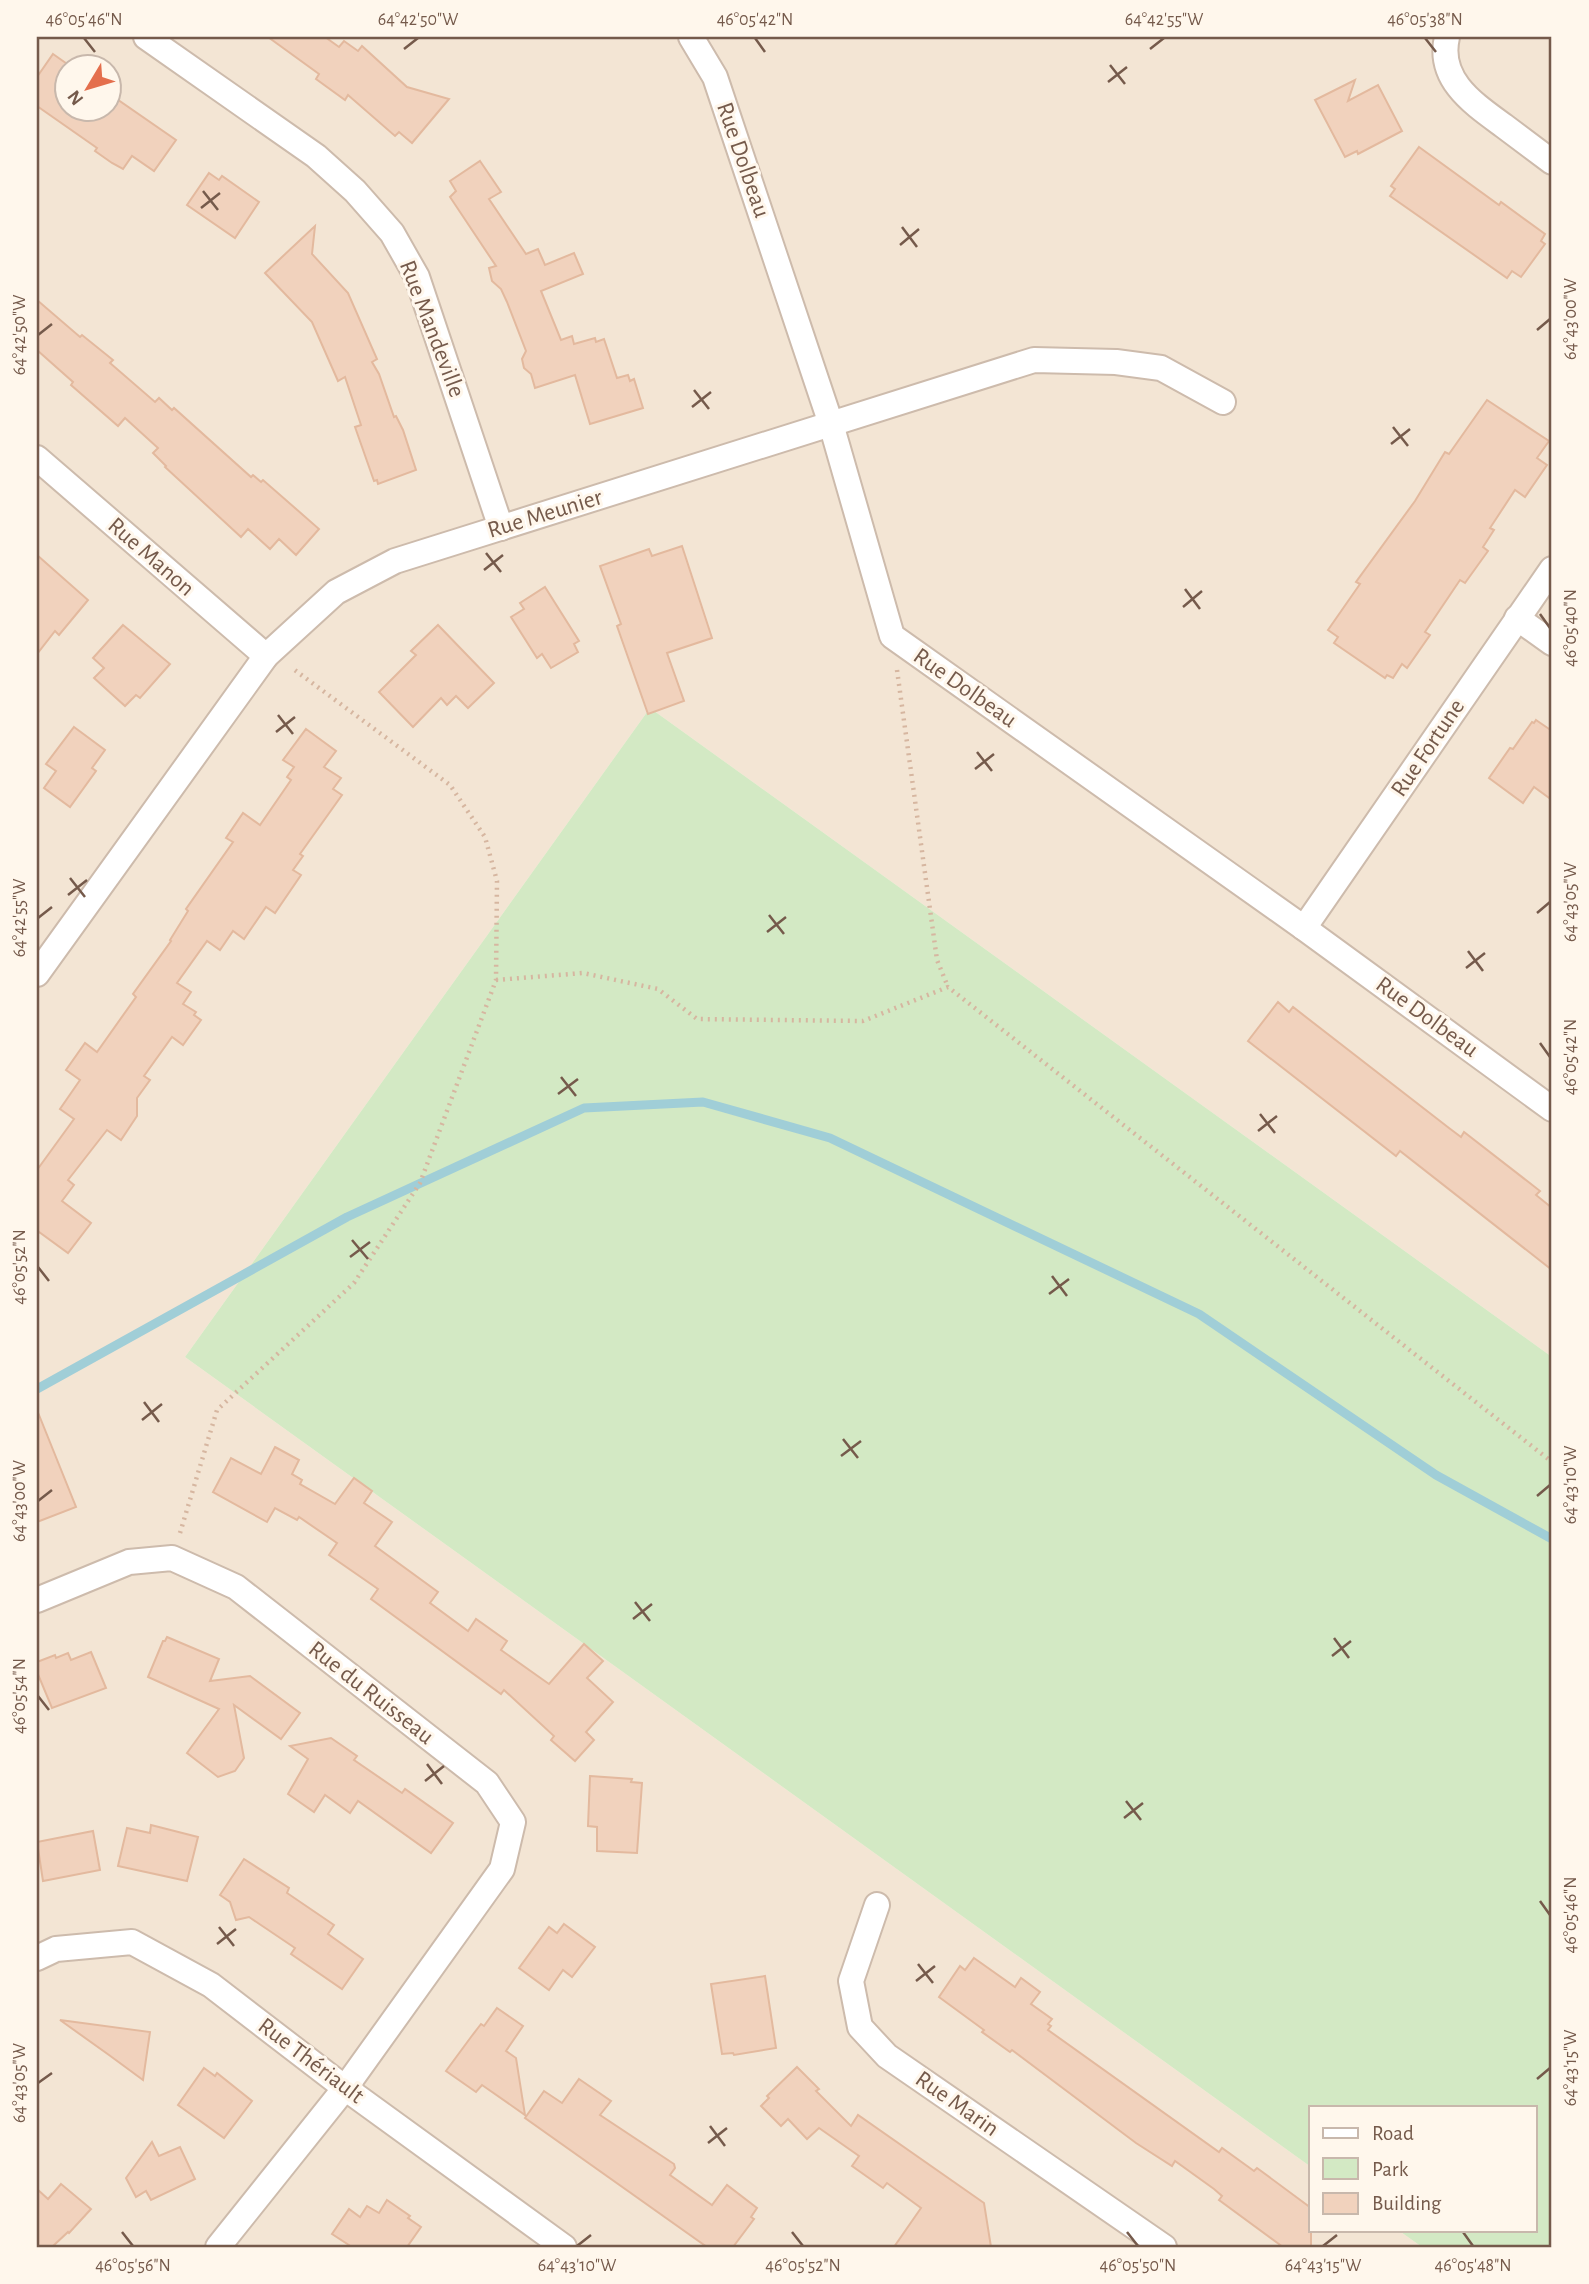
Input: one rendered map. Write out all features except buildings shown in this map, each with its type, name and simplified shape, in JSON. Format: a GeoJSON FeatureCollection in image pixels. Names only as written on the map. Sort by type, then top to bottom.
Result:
{"type":"FeatureCollection","features":[{"type":"Feature","properties":{"kind":"street","name":"Rue Mandeville"},"geometry":{"type":"LineString","coordinates":[[146,37],[316,156],[355,191],[392,233],[417,277],[501,528]]}},
{"type":"Feature","properties":{"kind":"street","name":"Rue Dolbeau"},"geometry":{"type":"LineString","coordinates":[[691,37],[715,77],[831,424],[892,636],[1304,928],[1552,1109]]}},
{"type":"Feature","properties":{"kind":"street"},"geometry":{"type":"LineString","coordinates":[[1447,37],[1445,58],[1458,89],[1471,102],[1552,162]]}},
{"type":"Feature","properties":{"kind":"street","name":"Rue Meunier"},"geometry":{"type":"LineString","coordinates":[[37,974],[266,656],[336,593],[395,561],[1034,360],[1116,362],[1161,368],[1223,402]]}},
{"type":"Feature","properties":{"kind":"street","name":"Rue Manon"},"geometry":{"type":"LineString","coordinates":[[37,457],[266,656]]}},
{"type":"Feature","properties":{"kind":"street","name":"Rue Fortune"},"geometry":{"type":"LineString","coordinates":[[1304,928],[1552,569]]}},
{"type":"Feature","properties":{"kind":"street"},"geometry":{"type":"LineString","coordinates":[[1517,618],[1552,643]]}},
{"type":"Feature","properties":{"kind":"street","name":"Rue du Ruisseau"},"geometry":{"type":"LineString","coordinates":[[37,1600],[129,1562],[172,1558],[236,1587],[487,1783],[513,1822],[502,1869],[345,2088],[218,2247]]}},
{"type":"Feature","properties":{"kind":"street","name":"Rue Marin"},"geometry":{"type":"LineString","coordinates":[[877,1905],[850,1980],[860,2027],[887,2056],[1164,2247]]}},
{"type":"Feature","properties":{"kind":"street","name":"Rue Thériault"},"geometry":{"type":"LineString","coordinates":[[37,1958],[56,1949],[132,1942],[211,1985],[345,2088],[564,2247]]}},
{"type":"Feature","properties":{"kind":"path"},"geometry":{"type":"LineString","coordinates":[[892,636],[937,960],[948,987],[1552,1462]]}},
{"type":"Feature","properties":{"kind":"path"},"geometry":{"type":"LineString","coordinates":[[172,1558],[217,1410],[354,1283],[420,1183],[496,979],[497,881],[485,837],[450,785],[288,665],[266,656]]}},
{"type":"Feature","properties":{"kind":"path"},"geometry":{"type":"LineString","coordinates":[[496,979],[583,973],[658,989],[697,1019],[863,1021],[948,987]]}},
{"type":"Feature","properties":{"kind":"shaded area"},"geometry":{"type":"Polygon","coordinates":[[[37,37],[1552,37],[1552,1357],[650,708],[185,1357],[1309,2166],[1309,2232],[1401,2232],[1422,2247],[37,2247],[37,37]]]}},
{"type":"Feature","properties":{"kind":"green space"},"geometry":{"type":"Polygon","coordinates":[[[650,708],[1552,1357],[1552,2247],[1422,2247],[1401,2232],[1536,2232],[1536,2106],[1309,2106],[1309,2166],[185,1357],[650,708]]]}},
{"type":"Feature","properties":{"kind":"waterway"},"geometry":{"type":"LineString","coordinates":[[37,1389],[347,1217],[584,1108],[703,1102],[830,1138],[1199,1314],[1436,1475],[1552,1539]]}}]}
